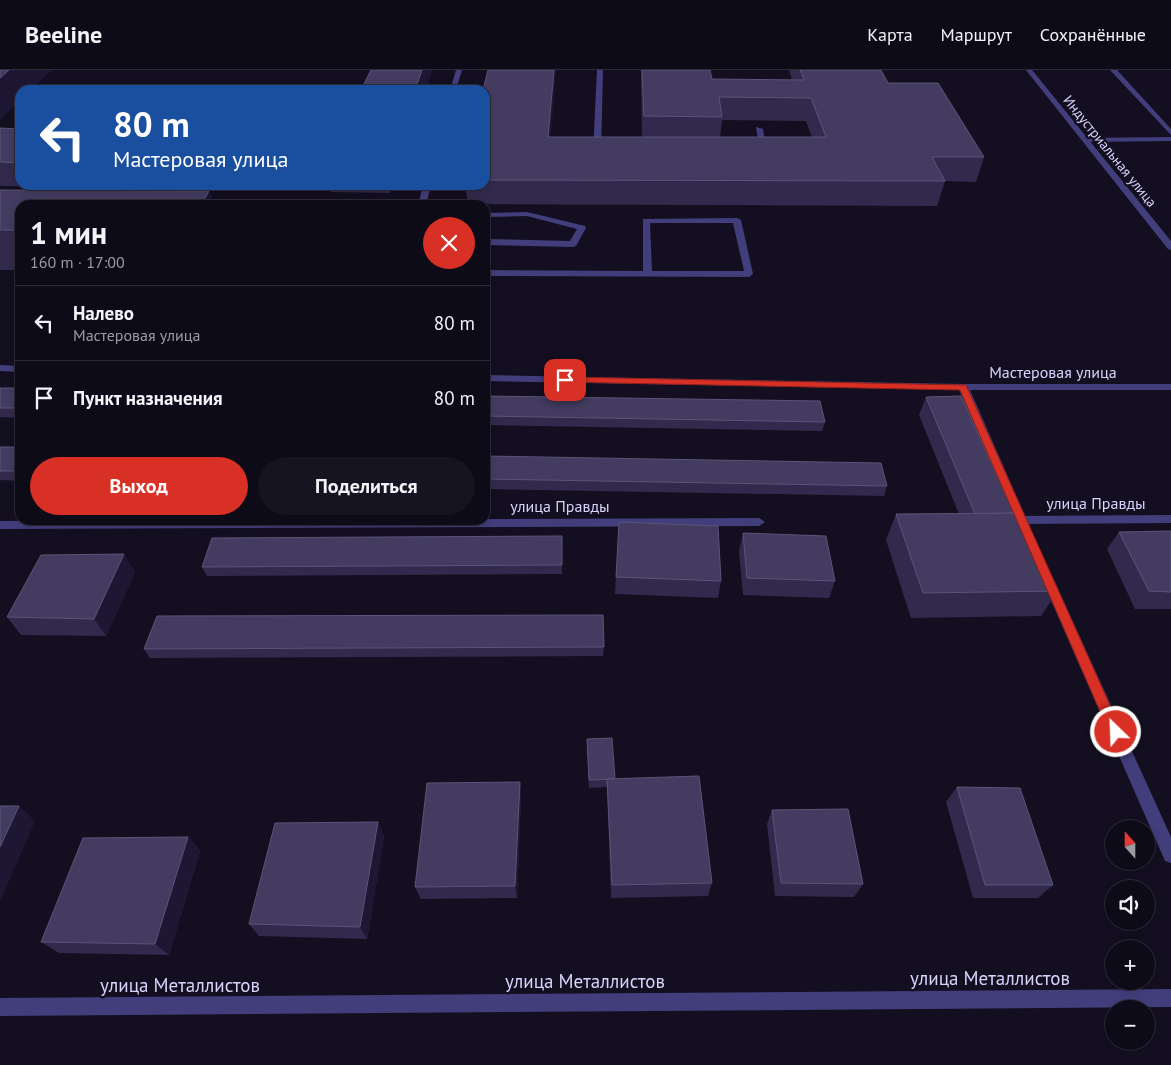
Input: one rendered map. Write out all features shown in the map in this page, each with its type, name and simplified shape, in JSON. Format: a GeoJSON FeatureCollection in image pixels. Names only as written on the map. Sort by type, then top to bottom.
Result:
{"type":"FeatureCollection","features":[{"type":"Feature","properties":{"kind":"street"},"geometry":{"type":"LineString","coordinates":[[454,85],[459,70]]}},
{"type":"Feature","properties":{"kind":"street"},"geometry":{"type":"LineString","coordinates":[[600,70],[597,154],[607,154]]}},
{"type":"Feature","properties":{"kind":"street","name":"Индустриальная улица"},"geometry":{"type":"LineString","coordinates":[[1029,70],[1171,247]]}},
{"type":"Feature","properties":{"kind":"street"},"geometry":{"type":"LineString","coordinates":[[1113,70],[1171,133]]}},
{"type":"Feature","properties":{"kind":"street"},"geometry":{"type":"LineString","coordinates":[[754,154],[764,154],[759,129]]}},
{"type":"Feature","properties":{"kind":"street"},"geometry":{"type":"LineString","coordinates":[[1085,140],[1171,139]]}},
{"type":"Feature","properties":{"kind":"street"},"geometry":{"type":"LineString","coordinates":[[490,215],[528,214],[582,228],[573,244],[490,242]]}},
{"type":"Feature","properties":{"kind":"street"},"geometry":{"type":"LineString","coordinates":[[490,273],[749,274],[737,220],[646,221],[648,273]]}},
{"type":"Feature","properties":{"kind":"street"},"geometry":{"type":"LineString","coordinates":[[0,368],[15,369]]}},
{"type":"Feature","properties":{"kind":"street","name":"Мастеровая улица"},"geometry":{"type":"LineString","coordinates":[[490,378],[963,387],[1171,387]]}},
{"type":"Feature","properties":{"kind":"street"},"geometry":{"type":"LineString","coordinates":[[963,387],[1029,538]]}},
{"type":"Feature","properties":{"kind":"street","name":"улица Правды"},"geometry":{"type":"LineString","coordinates":[[1021,520],[1171,519]]}},
{"type":"Feature","properties":{"kind":"street","name":"улица Правды"},"geometry":{"type":"LineString","coordinates":[[490,523],[759,522]]}},
{"type":"Feature","properties":{"kind":"street","name":"улица Правды"},"geometry":{"type":"LineString","coordinates":[[0,525],[15,525]]}},
{"type":"Feature","properties":{"kind":"street"},"geometry":{"type":"LineString","coordinates":[[1045,574],[1171,855]]}},
{"type":"Feature","properties":{"kind":"street","name":"улица Металлистов"},"geometry":{"type":"LineString","coordinates":[[0,1007],[1171,998]]}},
{"type":"Feature","properties":{"kind":"building"},"geometry":{"type":"Polygon","coordinates":[[[0,70],[9,70],[0,78],[0,70]]]}},
{"type":"Feature","properties":{"kind":"building"},"geometry":{"type":"Polygon","coordinates":[[[371,70],[422,70],[417,85],[364,85],[371,70]]]}},
{"type":"Feature","properties":{"kind":"building"},"geometry":{"type":"Polygon","coordinates":[[[488,70],[554,70],[548,137],[826,137],[811,98],[719,97],[722,117],[644,116],[642,70],[710,70],[712,79],[804,80],[800,70],[881,70],[888,83],[938,83],[984,157],[932,157],[945,181],[490,180],[490,85],[484,85],[488,70]]]}},
{"type":"Feature","properties":{"kind":"building"},"geometry":{"type":"Polygon","coordinates":[[[0,128],[15,129],[15,163],[0,162],[0,128]]]}},
{"type":"Feature","properties":{"kind":"building"},"geometry":{"type":"Polygon","coordinates":[[[0,190],[209,191],[204,200],[15,200],[15,230],[0,230],[0,190]]]}},
{"type":"Feature","properties":{"kind":"building"},"geometry":{"type":"Polygon","coordinates":[[[0,388],[15,388],[15,408],[0,408],[0,388]]]}},
{"type":"Feature","properties":{"kind":"building"},"geometry":{"type":"Polygon","coordinates":[[[490,396],[820,401],[825,422],[490,416],[490,396]]]}},
{"type":"Feature","properties":{"kind":"building"},"geometry":{"type":"Polygon","coordinates":[[[961,396],[1014,513],[975,514],[926,397],[961,396]]]}},
{"type":"Feature","properties":{"kind":"building"},"geometry":{"type":"Polygon","coordinates":[[[0,447],[15,447],[15,471],[0,471],[0,447]]]}},
{"type":"Feature","properties":{"kind":"building"},"geometry":{"type":"Polygon","coordinates":[[[490,456],[881,463],[887,486],[490,479],[490,456]]]}},
{"type":"Feature","properties":{"kind":"building"},"geometry":{"type":"Polygon","coordinates":[[[1022,513],[1058,591],[923,593],[896,514],[1022,513]]]}},
{"type":"Feature","properties":{"kind":"building"},"geometry":{"type":"Polygon","coordinates":[[[619,522],[718,526],[721,581],[616,577],[619,522]]]}},
{"type":"Feature","properties":{"kind":"building"},"geometry":{"type":"Polygon","coordinates":[[[1171,531],[1171,592],[1149,591],[1119,532],[1171,531]]]}},
{"type":"Feature","properties":{"kind":"building"},"geometry":{"type":"Polygon","coordinates":[[[743,533],[826,536],[835,581],[747,578],[743,533]]]}},
{"type":"Feature","properties":{"kind":"building"},"geometry":{"type":"Polygon","coordinates":[[[562,536],[562,565],[202,567],[212,538],[562,536]]]}},
{"type":"Feature","properties":{"kind":"building"},"geometry":{"type":"Polygon","coordinates":[[[124,554],[94,619],[7,617],[41,555],[124,554]]]}},
{"type":"Feature","properties":{"kind":"building"},"geometry":{"type":"Polygon","coordinates":[[[603,615],[604,647],[144,649],[157,616],[603,615]]]}},
{"type":"Feature","properties":{"kind":"building"},"geometry":{"type":"Polygon","coordinates":[[[612,738],[615,779],[589,780],[587,739],[612,738]]]}},
{"type":"Feature","properties":{"kind":"building"},"geometry":{"type":"Polygon","coordinates":[[[699,776],[712,883],[612,885],[607,779],[699,776]]]}},
{"type":"Feature","properties":{"kind":"building"},"geometry":{"type":"Polygon","coordinates":[[[520,782],[515,886],[415,887],[427,783],[520,782]]]}},
{"type":"Feature","properties":{"kind":"building"},"geometry":{"type":"Polygon","coordinates":[[[957,787],[1020,788],[1053,885],[985,885],[957,787]]]}},
{"type":"Feature","properties":{"kind":"building"},"geometry":{"type":"Polygon","coordinates":[[[0,806],[19,806],[0,847],[0,806]]]}},
{"type":"Feature","properties":{"kind":"building"},"geometry":{"type":"Polygon","coordinates":[[[848,809],[863,884],[781,883],[772,810],[848,809]]]}},
{"type":"Feature","properties":{"kind":"building"},"geometry":{"type":"Polygon","coordinates":[[[378,822],[360,927],[249,924],[275,823],[378,822]]]}},
{"type":"Feature","properties":{"kind":"building"},"geometry":{"type":"Polygon","coordinates":[[[188,837],[155,944],[41,942],[83,838],[188,837]]]}},
{"type":"Feature","properties":{"kind":"route"},"geometry":{"type":"LineString","coordinates":[[565,380],[963,387],[1116,732]]}}]}
